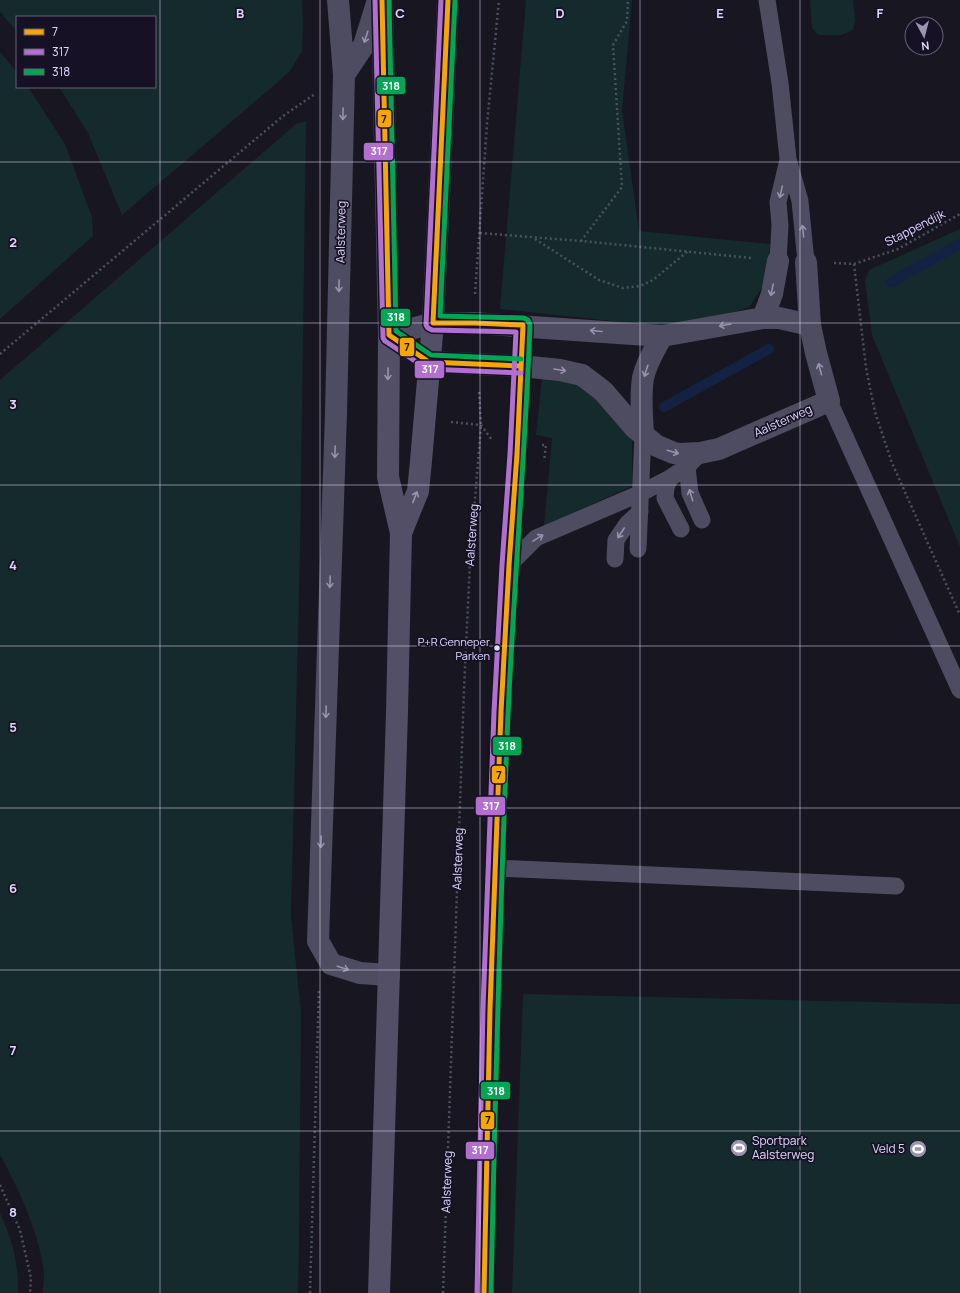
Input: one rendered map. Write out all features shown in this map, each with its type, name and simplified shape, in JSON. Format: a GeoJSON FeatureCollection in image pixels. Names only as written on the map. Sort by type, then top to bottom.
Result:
{"type":"FeatureCollection","features":[{"type":"Feature","properties":{"kind":"main road"},"geometry":{"type":"LineString","coordinates":[[379,1293],[397,720],[401,533],[388,477],[389,335],[382,0]]}},
{"type":"Feature","properties":{"kind":"main road"},"geometry":{"type":"LineString","coordinates":[[401,533],[418,491],[421,461],[433,323],[448,0]]}},
{"type":"Feature","properties":{"kind":"street","name":"Aalsterweg"},"geometry":{"type":"LineString","coordinates":[[318,941],[336,405],[344,76],[338,0]]}},
{"type":"Feature","properties":{"kind":"street"},"geometry":{"type":"LineString","coordinates":[[344,76],[364,45],[378,0]]}},
{"type":"Feature","properties":{"kind":"street"},"geometry":{"type":"LineString","coordinates":[[763,318],[772,294],[778,261]]}},
{"type":"Feature","properties":{"kind":"street"},"geometry":{"type":"LineString","coordinates":[[806,262],[810,325],[829,401]]}},
{"type":"Feature","properties":{"kind":"street"},"geometry":{"type":"LineString","coordinates":[[389,335],[433,323],[522,325],[662,336],[763,318],[779,318],[810,325]]}},
{"type":"Feature","properties":{"kind":"street"},"geometry":{"type":"LineString","coordinates":[[389,335],[429,362]]}},
{"type":"Feature","properties":{"kind":"street"},"geometry":{"type":"LineString","coordinates":[[643,434],[643,378],[649,361],[662,336]]}},
{"type":"Feature","properties":{"kind":"street","name":"Aalsterweg"},"geometry":{"type":"LineString","coordinates":[[429,362],[521,366],[560,370],[582,375],[604,391],[635,428],[657,446],[693,460],[829,401]]}},
{"type":"Feature","properties":{"kind":"street"},"geometry":{"type":"LineString","coordinates":[[318,941],[331,964],[360,973],[389,975]]}},
{"type":"Feature","properties":{"kind":"lane"},"geometry":{"type":"LineString","coordinates":[[767,0],[780,84],[788,159],[800,201],[806,262]]}},
{"type":"Feature","properties":{"kind":"lane"},"geometry":{"type":"LineString","coordinates":[[778,261],[780,225],[778,202],[788,159]]}},
{"type":"Feature","properties":{"kind":"lane"},"geometry":{"type":"LineString","coordinates":[[484,1293],[490,1008],[502,712],[517,454],[522,325]]}},
{"type":"Feature","properties":{"kind":"lane"},"geometry":{"type":"LineString","coordinates":[[829,401],[960,690]]}},
{"type":"Feature","properties":{"kind":"lane"},"geometry":{"type":"LineString","coordinates":[[638,549],[643,434]]}},
{"type":"Feature","properties":{"kind":"lane"},"geometry":{"type":"LineString","coordinates":[[510,565],[536,538],[641,493],[670,478],[693,460]]}},
{"type":"Feature","properties":{"kind":"lane"},"geometry":{"type":"LineString","coordinates":[[693,460],[690,493],[702,520]]}},
{"type":"Feature","properties":{"kind":"lane"},"geometry":{"type":"LineString","coordinates":[[670,478],[666,487],[665,498],[681,529]]}},
{"type":"Feature","properties":{"kind":"lane"},"geometry":{"type":"LineString","coordinates":[[616,559],[616,540],[626,524],[640,512]]}},
{"type":"Feature","properties":{"kind":"lane"},"geometry":{"type":"LineString","coordinates":[[496,868],[896,886]]}},
{"type":"Feature","properties":{"kind":"path"},"geometry":{"type":"LineString","coordinates":[[499,0],[487,124],[480,233],[688,251],[778,261]]}},
{"type":"Feature","properties":{"kind":"path"},"geometry":{"type":"LineString","coordinates":[[581,241],[622,187],[612,45],[627,22],[628,0]]}},
{"type":"Feature","properties":{"kind":"path"},"geometry":{"type":"LineString","coordinates":[[0,354],[283,116],[344,76]]}},
{"type":"Feature","properties":{"kind":"path","name":"Stappendijk"},"geometry":{"type":"LineString","coordinates":[[960,214],[898,249],[854,264],[866,368],[875,412],[892,463],[960,615]]}},
{"type":"Feature","properties":{"kind":"path"},"geometry":{"type":"LineString","coordinates":[[533,237],[599,280],[623,288],[640,286],[654,280],[688,251]]}},
{"type":"Feature","properties":{"kind":"path","name":"Aalsterweg"},"geometry":{"type":"LineString","coordinates":[[443,1293],[464,682],[470,561],[480,425]]}},
{"type":"Feature","properties":{"kind":"path"},"geometry":{"type":"LineString","coordinates":[[310,1293],[319,974],[318,941]]}},
{"type":"Feature","properties":{"kind":"path"},"geometry":{"type":"LineString","coordinates":[[0,1185],[20,1230],[31,1278],[30,1293]]}},
{"type":"Feature","properties":{"kind":"green space"},"geometry":{"type":"Polygon","coordinates":[[[0,0],[302,0],[302,51],[290,71],[122,215],[88,133],[60,88],[156,88],[156,16],[16,16],[16,31],[0,12],[0,0]]]}},
{"type":"Feature","properties":{"kind":"green space"},"geometry":{"type":"Polygon","coordinates":[[[526,0],[632,0],[622,110],[639,231],[770,244],[769,260],[764,285],[749,307],[700,324],[667,327],[500,309],[526,0]]]}},
{"type":"Feature","properties":{"kind":"green space"},"geometry":{"type":"Polygon","coordinates":[[[810,0],[853,0],[855,20],[853,30],[841,35],[818,35],[812,28],[810,0]]]}},
{"type":"Feature","properties":{"kind":"green space"},"geometry":{"type":"Polygon","coordinates":[[[0,52],[16,71],[16,88],[29,88],[65,144],[92,217],[93,236],[0,319],[0,52]]]}},
{"type":"Feature","properties":{"kind":"green space"},"geometry":{"type":"Polygon","coordinates":[[[306,121],[300,552],[291,916],[301,1013],[298,1293],[43,1293],[44,1274],[38,1243],[28,1213],[0,1155],[0,380],[296,124],[306,121]]]}},
{"type":"Feature","properties":{"kind":"green space"},"geometry":{"type":"Polygon","coordinates":[[[960,229],[960,547],[872,335],[865,281],[869,270],[960,229]]]}},
{"type":"Feature","properties":{"kind":"green space"},"geometry":{"type":"Polygon","coordinates":[[[542,377],[567,380],[588,389],[632,438],[632,486],[544,526],[552,438],[536,435],[542,377]]]}},
{"type":"Feature","properties":{"kind":"green space","name":"Sportpark Aalsterweg"},"geometry":{"type":"Polygon","coordinates":[[[523,994],[960,1004],[960,1293],[512,1293],[523,994]]]}},
{"type":"Feature","properties":{"kind":"green space"},"geometry":{"type":"Polygon","coordinates":[[[0,1213],[14,1252],[18,1293],[0,1293],[0,1213]]]}},
{"type":"Feature","properties":{"kind":"waterway"},"geometry":{"type":"LineString","coordinates":[[891,282],[960,244]]}},
{"type":"Feature","properties":{"kind":"waterway"},"geometry":{"type":"LineString","coordinates":[[664,407],[769,349]]}},
{"type":"Feature","properties":{"kind":"transit line","name":"317"},"geometry":{"type":"LineString","coordinates":[[375,0],[383,338],[385,341],[427,369],[521,373]]}},
{"type":"Feature","properties":{"kind":"transit line","name":"7"},"geometry":{"type":"LineString","coordinates":[[382,0],[389,335],[429,362],[521,366]]}},
{"type":"Feature","properties":{"kind":"transit line","name":"318"},"geometry":{"type":"LineString","coordinates":[[389,0],[396,331],[431,355],[521,359]]}},
{"type":"Feature","properties":{"kind":"transit line","name":"317"},"geometry":{"type":"LineString","coordinates":[[441,0],[426,325],[432,330],[516,332],[494,712],[483,1009],[477,1293]]}},
{"type":"Feature","properties":{"kind":"transit line","name":"7"},"geometry":{"type":"LineString","coordinates":[[448,0],[433,323],[523,325],[517,454],[501,712],[490,1009],[484,1293]]}},
{"type":"Feature","properties":{"kind":"transit line","name":"318"},"geometry":{"type":"LineString","coordinates":[[455,0],[440,316],[524,318],[528,320],[530,325],[508,714],[498,1004],[491,1293]]}},
{"type":"Feature","properties":{"kind":"place","name":"P+R Genneper Parken"},"geometry":{"type":"Point","coordinates":[497,648]}},
{"type":"Feature","properties":{"kind":"place","name":"Sportpark Aalsterweg"},"geometry":{"type":"Point","coordinates":[739,1148]}},
{"type":"Feature","properties":{"kind":"place","name":"Veld 5"},"geometry":{"type":"Point","coordinates":[918,1149]}}]}
